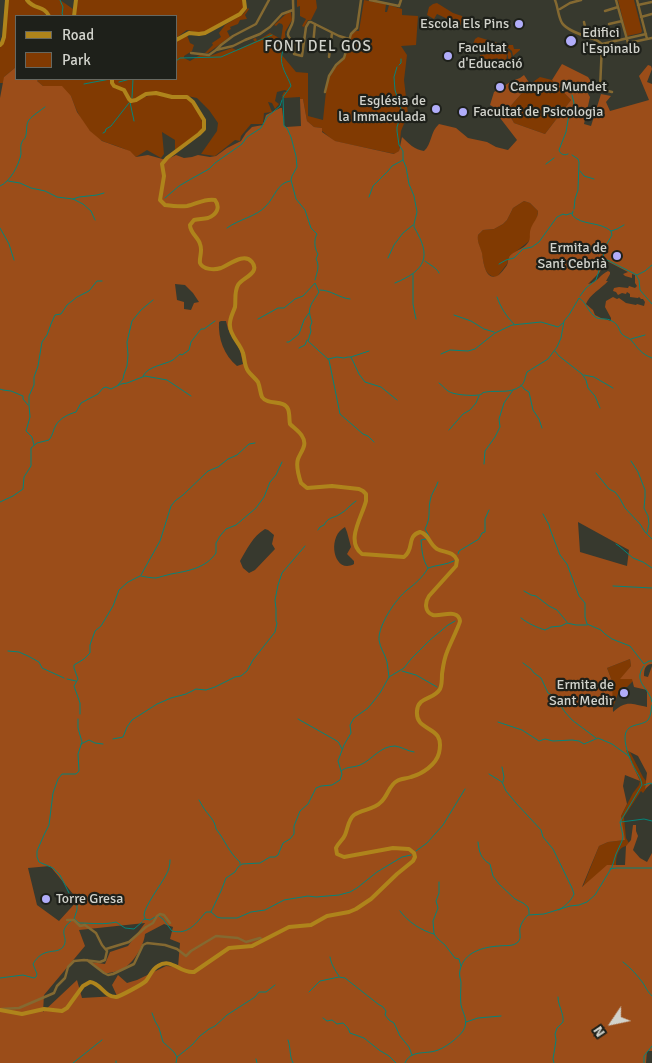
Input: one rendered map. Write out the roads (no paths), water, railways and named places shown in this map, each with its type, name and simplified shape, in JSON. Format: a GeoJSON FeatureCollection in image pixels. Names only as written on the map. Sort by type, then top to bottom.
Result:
{"type":"FeatureCollection","features":[{"type":"Feature","properties":{"kind":"street"},"geometry":{"type":"LineString","coordinates":[[0,45],[4,38],[7,0]]}},
{"type":"Feature","properties":{"kind":"street"},"geometry":{"type":"LineString","coordinates":[[28,0],[32,5],[46,10],[48,15]]}},
{"type":"Feature","properties":{"kind":"street"},"geometry":{"type":"LineString","coordinates":[[74,15],[76,0]]}},
{"type":"Feature","properties":{"kind":"street"},"geometry":{"type":"LineString","coordinates":[[178,39],[187,33],[205,33],[240,14],[245,8],[244,0]]}},
{"type":"Feature","properties":{"kind":"street"},"geometry":{"type":"LineString","coordinates":[[191,53],[209,55],[233,36],[256,24],[269,0]]}},
{"type":"Feature","properties":{"kind":"street"},"geometry":{"type":"LineString","coordinates":[[293,0],[293,21],[288,34],[292,42],[303,42]]}},
{"type":"Feature","properties":{"kind":"street"},"geometry":{"type":"LineString","coordinates":[[325,92],[329,76],[336,65],[344,58],[351,34],[357,28],[360,0]]}},
{"type":"Feature","properties":{"kind":"street"},"geometry":{"type":"LineString","coordinates":[[370,0],[399,6],[401,0]]}},
{"type":"Feature","properties":{"kind":"street"},"geometry":{"type":"LineString","coordinates":[[560,9],[570,3],[581,0]]}},
{"type":"Feature","properties":{"kind":"street"},"geometry":{"type":"LineString","coordinates":[[616,0],[628,44],[652,38]]}},
{"type":"Feature","properties":{"kind":"street"},"geometry":{"type":"LineString","coordinates":[[637,0],[647,38]]}},
{"type":"Feature","properties":{"kind":"street"},"geometry":{"type":"LineString","coordinates":[[557,1],[563,24],[572,31],[602,44],[646,34]]}},
{"type":"Feature","properties":{"kind":"street"},"geometry":{"type":"LineString","coordinates":[[638,5],[652,2]]}},
{"type":"Feature","properties":{"kind":"street"},"geometry":{"type":"LineString","coordinates":[[605,11],[618,7]]}},
{"type":"Feature","properties":{"kind":"street"},"geometry":{"type":"LineString","coordinates":[[216,50],[233,46],[258,35],[270,27],[282,14],[293,10]]}},
{"type":"Feature","properties":{"kind":"street"},"geometry":{"type":"LineString","coordinates":[[641,17],[652,14]]}},
{"type":"Feature","properties":{"kind":"street"},"geometry":{"type":"LineString","coordinates":[[609,24],[622,21]]}},
{"type":"Feature","properties":{"kind":"street"},"geometry":{"type":"LineString","coordinates":[[294,42],[294,54],[302,56],[306,27],[309,22],[349,39]]}},
{"type":"Feature","properties":{"kind":"street"},"geometry":{"type":"LineString","coordinates":[[584,22],[587,36]]}},
{"type":"Feature","properties":{"kind":"street"},"geometry":{"type":"LineString","coordinates":[[313,46],[315,24]]}},
{"type":"Feature","properties":{"kind":"street"},"geometry":{"type":"LineString","coordinates":[[329,57],[332,33]]}},
{"type":"Feature","properties":{"kind":"street"},"geometry":{"type":"LineString","coordinates":[[602,44],[599,90],[612,92]]}},
{"type":"Feature","properties":{"kind":"street"},"geometry":{"type":"LineString","coordinates":[[0,1010],[20,1014],[44,1009],[62,1011],[67,1008],[83,986],[90,982],[96,984],[108,996],[119,997],[144,983],[154,969],[161,964],[170,963],[193,973],[229,948],[249,946],[289,927],[310,925],[327,916],[349,912],[371,899],[413,861],[414,853],[408,848],[387,848],[344,858],[338,855],[336,848],[345,835],[353,816],[378,805],[384,800],[394,782],[412,777],[423,771],[433,763],[439,754],[440,741],[438,735],[420,723],[417,717],[417,710],[422,701],[440,689],[445,659],[460,621],[458,616],[453,614],[430,614],[426,604],[429,596],[456,566],[457,558],[453,554],[435,548],[430,543],[426,534],[420,532],[414,535],[409,552],[404,557],[362,554],[357,548],[354,537],[366,504],[364,492],[360,489],[344,486],[308,488],[302,486],[298,461],[304,448],[303,437],[290,424],[289,410],[286,406],[263,398],[258,383],[247,369],[242,352],[230,327],[237,287],[240,282],[252,274],[253,265],[249,260],[245,259],[237,260],[218,268],[206,268],[200,262],[201,245],[190,228],[190,224],[193,220],[206,218],[214,214],[218,208],[218,203],[215,200],[204,200],[186,206],[167,206],[162,204],[160,199],[164,176],[162,164],[201,132],[204,126],[203,119],[193,102],[188,98],[153,93],[131,101],[125,91],[114,86],[112,80]]}},
{"type":"Feature","properties":{"kind":"street"},"geometry":{"type":"LineString","coordinates":[[106,949],[123,944],[134,938],[146,927],[154,923],[160,914],[164,915],[170,922]]}},
{"type":"Feature","properties":{"kind":"street"},"geometry":{"type":"LineString","coordinates":[[0,1010],[19,1008],[54,993],[57,986],[65,978],[68,967],[77,960],[105,960],[106,949],[96,933],[85,925],[80,926],[74,920],[67,920]]}},
{"type":"Feature","properties":{"kind":"street"},"geometry":{"type":"LineString","coordinates":[[87,960],[104,973],[110,975],[134,964],[146,943],[166,945],[177,949],[186,956],[216,936],[238,938],[246,942],[258,938],[262,940]]}},
{"type":"Feature","properties":{"kind":"waterway"},"geometry":{"type":"LineString","coordinates":[[60,0],[63,7],[63,15]]}},
{"type":"Feature","properties":{"kind":"waterway"},"geometry":{"type":"LineString","coordinates":[[178,60],[221,57],[272,35]]}},
{"type":"Feature","properties":{"kind":"waterway"},"geometry":{"type":"LineString","coordinates":[[288,43],[281,58],[291,86],[283,97],[284,126],[291,137],[296,156],[297,167],[291,180],[296,199],[305,210],[311,228],[317,234],[315,244],[318,254],[316,259],[318,267],[315,280]]}},
{"type":"Feature","properties":{"kind":"waterway"},"geometry":{"type":"LineString","coordinates":[[399,65],[401,59]]}},
{"type":"Feature","properties":{"kind":"waterway"},"geometry":{"type":"LineString","coordinates":[[395,283],[414,273],[423,261],[424,254],[420,237],[414,227],[417,212],[403,160],[403,151],[399,145],[397,127],[402,112],[395,90],[394,77],[397,67]]}},
{"type":"Feature","properties":{"kind":"waterway"},"geometry":{"type":"LineString","coordinates":[[84,84],[105,80]]}},
{"type":"Feature","properties":{"kind":"waterway"},"geometry":{"type":"LineString","coordinates":[[119,82],[126,80]]}},
{"type":"Feature","properties":{"kind":"waterway"},"geometry":{"type":"LineString","coordinates":[[132,98],[133,80]]}},
{"type":"Feature","properties":{"kind":"waterway"},"geometry":{"type":"LineString","coordinates":[[568,154],[562,154],[559,150],[573,109],[572,95]]}},
{"type":"Feature","properties":{"kind":"waterway"},"geometry":{"type":"LineString","coordinates":[[165,198],[179,186],[209,169],[242,144],[247,137],[261,128],[267,117],[280,106],[282,100]]}},
{"type":"Feature","properties":{"kind":"waterway"},"geometry":{"type":"LineString","coordinates":[[130,102],[134,121]]}},
{"type":"Feature","properties":{"kind":"waterway"},"geometry":{"type":"LineString","coordinates":[[103,133],[129,103]]}},
{"type":"Feature","properties":{"kind":"waterway"},"geometry":{"type":"LineString","coordinates":[[0,186],[11,177],[18,163],[28,122],[45,107]]}},
{"type":"Feature","properties":{"kind":"waterway"},"geometry":{"type":"LineString","coordinates":[[572,155],[579,162],[578,190],[574,209]]}},
{"type":"Feature","properties":{"kind":"waterway"},"geometry":{"type":"LineString","coordinates":[[546,164],[554,158]]}},
{"type":"Feature","properties":{"kind":"waterway"},"geometry":{"type":"LineString","coordinates":[[369,197],[373,186],[392,166],[403,160]]}},
{"type":"Feature","properties":{"kind":"waterway"},"geometry":{"type":"LineString","coordinates":[[580,171],[584,176],[594,179]]}},
{"type":"Feature","properties":{"kind":"waterway"},"geometry":{"type":"LineString","coordinates":[[8,181],[45,191],[57,197],[73,199],[91,211],[95,220]]}},
{"type":"Feature","properties":{"kind":"waterway"},"geometry":{"type":"LineString","coordinates":[[227,228],[262,210],[279,187],[290,181]]}},
{"type":"Feature","properties":{"kind":"waterway"},"geometry":{"type":"LineString","coordinates":[[73,199],[104,193]]}},
{"type":"Feature","properties":{"kind":"waterway"},"geometry":{"type":"LineString","coordinates":[[573,211],[572,215],[581,221],[601,226],[611,231],[612,235],[605,247]]}},
{"type":"Feature","properties":{"kind":"waterway"},"geometry":{"type":"LineString","coordinates":[[499,264],[514,258],[523,249],[532,247],[539,242],[557,217],[572,213]]}},
{"type":"Feature","properties":{"kind":"waterway"},"geometry":{"type":"LineString","coordinates":[[388,258],[394,245],[403,233],[413,225]]}},
{"type":"Feature","properties":{"kind":"waterway"},"geometry":{"type":"LineString","coordinates":[[611,231],[624,225]]}},
{"type":"Feature","properties":{"kind":"waterway"},"geometry":{"type":"LineString","coordinates":[[0,228],[9,244],[14,260]]}},
{"type":"Feature","properties":{"kind":"waterway"},"geometry":{"type":"LineString","coordinates":[[580,296],[596,280],[604,251]]}},
{"type":"Feature","properties":{"kind":"waterway"},"geometry":{"type":"LineString","coordinates":[[603,258],[637,275],[652,265]]}},
{"type":"Feature","properties":{"kind":"waterway"},"geometry":{"type":"LineString","coordinates":[[425,261],[439,273]]}},
{"type":"Feature","properties":{"kind":"waterway"},"geometry":{"type":"LineString","coordinates":[[413,274],[413,304],[416,319]]}},
{"type":"Feature","properties":{"kind":"waterway"},"geometry":{"type":"LineString","coordinates":[[636,275],[639,280],[640,290],[652,304]]}},
{"type":"Feature","properties":{"kind":"waterway"},"geometry":{"type":"LineString","coordinates":[[34,445],[32,437],[26,431],[30,417],[29,396],[34,385],[42,342],[55,315],[61,314],[67,305],[89,291],[97,281],[102,281]]}},
{"type":"Feature","properties":{"kind":"waterway"},"geometry":{"type":"LineString","coordinates":[[258,319],[278,308],[284,308],[295,299],[303,296],[315,283],[319,292],[310,309],[312,322],[308,341],[329,360],[340,414],[374,442]]}},
{"type":"Feature","properties":{"kind":"waterway"},"geometry":{"type":"LineString","coordinates":[[320,290],[350,299]]}},
{"type":"Feature","properties":{"kind":"waterway"},"geometry":{"type":"LineString","coordinates":[[497,297],[504,312],[514,324]]}},
{"type":"Feature","properties":{"kind":"waterway"},"geometry":{"type":"LineString","coordinates":[[439,383],[450,392],[467,395],[479,395],[490,391],[508,391],[521,386],[527,372],[548,359],[557,347],[561,338],[564,321],[579,298],[594,316],[614,322],[622,334],[631,340],[642,353],[652,358]]}},
{"type":"Feature","properties":{"kind":"waterway"},"geometry":{"type":"LineString","coordinates":[[118,385],[123,379],[127,366],[127,342],[132,321],[153,300]]}},
{"type":"Feature","properties":{"kind":"waterway"},"geometry":{"type":"LineString","coordinates":[[287,342],[299,334],[304,320],[309,313]]}},
{"type":"Feature","properties":{"kind":"waterway"},"geometry":{"type":"LineString","coordinates":[[454,315],[494,332]]}},
{"type":"Feature","properties":{"kind":"waterway"},"geometry":{"type":"LineString","coordinates":[[143,376],[156,366],[173,360],[189,350],[191,342],[201,329],[215,321]]}},
{"type":"Feature","properties":{"kind":"waterway"},"geometry":{"type":"LineString","coordinates":[[441,354],[450,350],[468,351],[475,349],[495,333],[512,325],[541,322],[558,327],[563,323]]}},
{"type":"Feature","properties":{"kind":"waterway"},"geometry":{"type":"LineString","coordinates":[[631,339],[645,335]]}},
{"type":"Feature","properties":{"kind":"waterway"},"geometry":{"type":"LineString","coordinates":[[299,348],[305,345],[307,340]]}},
{"type":"Feature","properties":{"kind":"waterway"},"geometry":{"type":"LineString","coordinates":[[351,357],[369,351]]}},
{"type":"Feature","properties":{"kind":"waterway"},"geometry":{"type":"LineString","coordinates":[[555,351],[582,374],[600,408]]}},
{"type":"Feature","properties":{"kind":"waterway"},"geometry":{"type":"LineString","coordinates":[[328,359],[351,357],[365,382],[381,387],[397,400]]}},
{"type":"Feature","properties":{"kind":"waterway"},"geometry":{"type":"LineString","coordinates":[[584,375],[594,377],[613,388]]}},
{"type":"Feature","properties":{"kind":"waterway"},"geometry":{"type":"LineString","coordinates":[[0,502],[23,489],[24,477],[31,466],[31,448],[37,443],[49,440],[60,420],[76,412],[81,403],[98,394],[103,388],[111,389],[145,376],[167,380],[191,396]]}},
{"type":"Feature","properties":{"kind":"waterway"},"geometry":{"type":"LineString","coordinates":[[521,385],[529,392],[533,410],[542,428]]}},
{"type":"Feature","properties":{"kind":"waterway"},"geometry":{"type":"LineString","coordinates":[[0,389],[23,396],[28,405]]}},
{"type":"Feature","properties":{"kind":"waterway"},"geometry":{"type":"LineString","coordinates":[[484,464],[485,451],[500,427],[499,419],[504,403],[513,390]]}},
{"type":"Feature","properties":{"kind":"waterway"},"geometry":{"type":"LineString","coordinates":[[449,430],[463,414],[470,410],[479,396]]}},
{"type":"Feature","properties":{"kind":"waterway"},"geometry":{"type":"LineString","coordinates":[[141,575],[160,541],[171,506],[175,501],[208,471],[237,455],[249,444],[255,443]]}},
{"type":"Feature","properties":{"kind":"waterway"},"geometry":{"type":"LineString","coordinates":[[631,461],[638,472],[645,490],[644,508],[649,524],[647,533]]}},
{"type":"Feature","properties":{"kind":"waterway"},"geometry":{"type":"LineString","coordinates":[[141,576],[156,578],[190,570],[212,558],[216,553],[216,543],[220,536],[226,529],[236,525],[256,508],[264,497],[270,482],[276,475],[282,462]]}},
{"type":"Feature","properties":{"kind":"waterway"},"geometry":{"type":"LineString","coordinates":[[596,473],[609,489],[615,492],[625,508],[652,539]]}},
{"type":"Feature","properties":{"kind":"waterway"},"geometry":{"type":"LineString","coordinates":[[429,536],[425,529],[429,518],[429,505],[438,482]]}},
{"type":"Feature","properties":{"kind":"waterway"},"geometry":{"type":"LineString","coordinates":[[318,530],[328,520],[342,513],[356,501]]}},
{"type":"Feature","properties":{"kind":"waterway"},"geometry":{"type":"LineString","coordinates":[[458,554],[459,551],[479,539],[482,533],[485,532],[485,519],[489,510]]}},
{"type":"Feature","properties":{"kind":"waterway"},"geometry":{"type":"LineString","coordinates":[[543,514],[560,555],[567,564],[579,596],[585,603],[587,624],[601,630],[612,639],[630,646],[644,664],[652,661]]}},
{"type":"Feature","properties":{"kind":"waterway"},"geometry":{"type":"LineString","coordinates":[[426,539],[421,540],[423,558],[428,568]]}},
{"type":"Feature","properties":{"kind":"waterway"},"geometry":{"type":"LineString","coordinates":[[616,544],[633,558],[652,568]]}},
{"type":"Feature","properties":{"kind":"waterway"},"geometry":{"type":"LineString","coordinates":[[113,739],[123,737],[132,720],[157,704],[196,689],[206,690],[215,687],[241,676],[247,671],[253,660],[275,632],[277,623],[275,600],[282,573],[305,546]]}},
{"type":"Feature","properties":{"kind":"waterway"},"geometry":{"type":"LineString","coordinates":[[389,677],[387,662],[379,640],[381,627],[388,613],[428,568],[454,561]]}},
{"type":"Feature","properties":{"kind":"waterway"},"geometry":{"type":"LineString","coordinates":[[80,714],[80,703],[74,686],[78,679],[74,665],[90,653],[90,645],[95,631],[101,626],[113,606],[119,590],[128,582],[140,576]]}},
{"type":"Feature","properties":{"kind":"waterway"},"geometry":{"type":"LineString","coordinates":[[613,586],[652,588]]}},
{"type":"Feature","properties":{"kind":"waterway"},"geometry":{"type":"LineString","coordinates":[[524,591],[536,596],[557,610],[567,622]]}},
{"type":"Feature","properties":{"kind":"waterway"},"geometry":{"type":"LineString","coordinates":[[521,618],[545,630],[567,623],[587,625]]}},
{"type":"Feature","properties":{"kind":"waterway"},"geometry":{"type":"LineString","coordinates":[[211,912],[226,878],[242,864],[260,863],[278,855],[283,843],[294,834],[294,826],[300,811],[308,804],[316,788],[332,785],[340,780],[342,774],[338,761],[351,733],[350,725],[354,718],[368,708],[380,693],[389,677],[404,668],[430,640],[455,621]]}},
{"type":"Feature","properties":{"kind":"waterway"},"geometry":{"type":"LineString","coordinates":[[8,651],[19,652],[28,656],[39,662],[42,668],[64,678]]}},
{"type":"Feature","properties":{"kind":"waterway"},"geometry":{"type":"LineString","coordinates":[[523,663],[541,678],[548,693],[554,696],[572,720],[596,738]]}},
{"type":"Feature","properties":{"kind":"waterway"},"geometry":{"type":"LineString","coordinates":[[644,666],[640,680],[652,702]]}},
{"type":"Feature","properties":{"kind":"waterway"},"geometry":{"type":"LineString","coordinates":[[402,671],[416,675],[437,687]]}},
{"type":"Feature","properties":{"kind":"waterway"},"geometry":{"type":"LineString","coordinates":[[67,679],[76,681]]}},
{"type":"Feature","properties":{"kind":"waterway"},"geometry":{"type":"LineString","coordinates":[[405,1063],[414,1054],[442,1048],[463,1031],[466,1021],[461,1005],[460,972],[462,964],[470,955],[481,949],[516,944],[520,939],[521,924],[528,915],[544,914],[579,905],[587,902],[595,895],[612,867],[622,841],[623,836],[620,822],[642,785],[627,750],[625,742],[626,733],[630,727],[648,720],[652,705]]}},
{"type":"Feature","properties":{"kind":"waterway"},"geometry":{"type":"LineString","coordinates":[[69,893],[60,875],[53,868],[39,862],[37,851],[49,825],[53,793],[58,779],[62,774],[76,774],[79,771],[78,754],[82,742],[78,728],[78,719]]}},
{"type":"Feature","properties":{"kind":"waterway"},"geometry":{"type":"LineString","coordinates":[[298,719],[337,741],[342,749]]}},
{"type":"Feature","properties":{"kind":"waterway"},"geometry":{"type":"LineString","coordinates":[[498,722],[522,730],[539,741],[545,739],[553,741],[572,740],[584,744],[598,738],[612,744],[630,757]]}},
{"type":"Feature","properties":{"kind":"waterway"},"geometry":{"type":"LineString","coordinates":[[81,744],[89,740],[103,744]]}},
{"type":"Feature","properties":{"kind":"waterway"},"geometry":{"type":"LineString","coordinates":[[341,771],[360,765],[385,748],[395,746],[414,752]]}},
{"type":"Feature","properties":{"kind":"waterway"},"geometry":{"type":"LineString","coordinates":[[502,767],[503,782]]}},
{"type":"Feature","properties":{"kind":"waterway"},"geometry":{"type":"LineString","coordinates":[[489,774],[502,782],[506,791],[541,830],[543,837],[553,849],[574,894],[568,903],[559,910]]}},
{"type":"Feature","properties":{"kind":"waterway"},"geometry":{"type":"LineString","coordinates":[[644,785],[652,784]]}},
{"type":"Feature","properties":{"kind":"waterway"},"geometry":{"type":"LineString","coordinates":[[416,851],[427,843],[443,825],[465,789]]}},
{"type":"Feature","properties":{"kind":"waterway"},"geometry":{"type":"LineString","coordinates":[[199,800],[240,864]]}},
{"type":"Feature","properties":{"kind":"waterway"},"geometry":{"type":"LineString","coordinates":[[621,822],[644,819],[652,821]]}},
{"type":"Feature","properties":{"kind":"waterway"},"geometry":{"type":"LineString","coordinates":[[478,842],[481,855],[490,864],[493,876],[515,899],[528,907],[529,914]]}},
{"type":"Feature","properties":{"kind":"waterway"},"geometry":{"type":"LineString","coordinates":[[211,912],[221,918],[237,918],[251,912],[265,910],[284,900],[308,896],[339,895],[350,892],[377,872],[402,857],[411,855]]}},
{"type":"Feature","properties":{"kind":"waterway"},"geometry":{"type":"LineString","coordinates":[[145,919],[145,911],[167,873],[170,860]]}},
{"type":"Feature","properties":{"kind":"waterway"},"geometry":{"type":"LineString","coordinates":[[610,869],[652,868]]}},
{"type":"Feature","properties":{"kind":"waterway"},"geometry":{"type":"LineString","coordinates":[[439,882],[439,893],[436,901],[438,908],[433,921],[434,934],[455,958],[459,959],[461,966]]}},
{"type":"Feature","properties":{"kind":"waterway"},"geometry":{"type":"LineString","coordinates":[[74,919],[77,903]]}},
{"type":"Feature","properties":{"kind":"waterway"},"geometry":{"type":"LineString","coordinates":[[400,911],[416,926],[434,934]]}},
{"type":"Feature","properties":{"kind":"waterway"},"geometry":{"type":"LineString","coordinates":[[159,916],[172,931],[178,932],[188,930],[206,912],[210,912]]}},
{"type":"Feature","properties":{"kind":"waterway"},"geometry":{"type":"LineString","coordinates":[[143,920],[150,920],[155,917]]}},
{"type":"Feature","properties":{"kind":"waterway"},"geometry":{"type":"LineString","coordinates":[[75,919],[79,923],[102,924],[116,922],[125,928],[134,929],[142,922]]}},
{"type":"Feature","properties":{"kind":"waterway"},"geometry":{"type":"LineString","coordinates":[[0,978],[23,975],[36,977],[37,974],[33,964],[41,955],[57,951],[63,947],[65,944],[64,929],[71,921]]}},
{"type":"Feature","properties":{"kind":"waterway"},"geometry":{"type":"LineString","coordinates":[[330,957],[332,965],[339,976]]}},
{"type":"Feature","properties":{"kind":"waterway"},"geometry":{"type":"LineString","coordinates":[[623,962],[636,974],[652,996]]}},
{"type":"Feature","properties":{"kind":"waterway"},"geometry":{"type":"LineString","coordinates":[[309,992],[320,981],[339,977],[345,978],[383,1007],[386,1011],[385,1015],[394,1023],[412,1055]]}},
{"type":"Feature","properties":{"kind":"waterway"},"geometry":{"type":"LineString","coordinates":[[176,1063],[177,1057],[200,1036],[227,1015],[255,997],[259,992],[266,992],[275,985]]}},
{"type":"Feature","properties":{"kind":"waterway"},"geometry":{"type":"LineString","coordinates":[[554,1063],[555,1034],[557,1028],[563,1022],[558,997]]}},
{"type":"Feature","properties":{"kind":"waterway"},"geometry":{"type":"LineString","coordinates":[[152,1013],[163,1042],[177,1057]]}},
{"type":"Feature","properties":{"kind":"waterway"},"geometry":{"type":"LineString","coordinates":[[466,1022],[478,1018],[501,1016]]}},
{"type":"Feature","properties":{"kind":"waterway"},"geometry":{"type":"LineString","coordinates":[[323,1018],[327,1021],[332,1020],[337,1024],[343,1023],[350,1033],[364,1038],[396,1063]]}},
{"type":"Feature","properties":{"kind":"waterway"},"geometry":{"type":"LineString","coordinates":[[73,1063],[102,1040]]}},
{"type":"Feature","properties":{"kind":"waterway"},"geometry":{"type":"LineString","coordinates":[[288,1040],[293,1063]]}},
{"type":"Feature","properties":{"kind":"waterway"},"geometry":{"type":"LineString","coordinates":[[644,1063],[644,1056],[652,1046]]}},
{"type":"Feature","properties":{"kind":"waterway"},"geometry":{"type":"LineString","coordinates":[[256,1059],[257,1063]]}},
{"type":"Feature","properties":{"kind":"place","name":"Escola Els Pins"},"geometry":{"type":"Point","coordinates":[519,24]}},
{"type":"Feature","properties":{"kind":"place","name":"Edifici l'Espinalb"},"geometry":{"type":"Point","coordinates":[571,41]}},
{"type":"Feature","properties":{"kind":"place","name":"Facultat d'Educació"},"geometry":{"type":"Point","coordinates":[448,56]}},
{"type":"Feature","properties":{"kind":"place","name":"Campus Mundet"},"geometry":{"type":"Point","coordinates":[500,87]}},
{"type":"Feature","properties":{"kind":"place","name":"Església de la Immaculada"},"geometry":{"type":"Point","coordinates":[436,109]}},
{"type":"Feature","properties":{"kind":"place","name":"Facultat de Psicologia"},"geometry":{"type":"Point","coordinates":[463,112]}},
{"type":"Feature","properties":{"kind":"place","name":"Ermita de Sant Cebrià"},"geometry":{"type":"Point","coordinates":[617,256]}},
{"type":"Feature","properties":{"kind":"place","name":"Ermita de Sant Medir"},"geometry":{"type":"Point","coordinates":[624,693]}},
{"type":"Feature","properties":{"kind":"place","name":"Torre Gresa"},"geometry":{"type":"Point","coordinates":[46,899]}},
{"type":"Feature","properties":{"kind":"district","name":"FONT DEL GOS"},"geometry":{"type":"Point","coordinates":[318,47]}}]}
